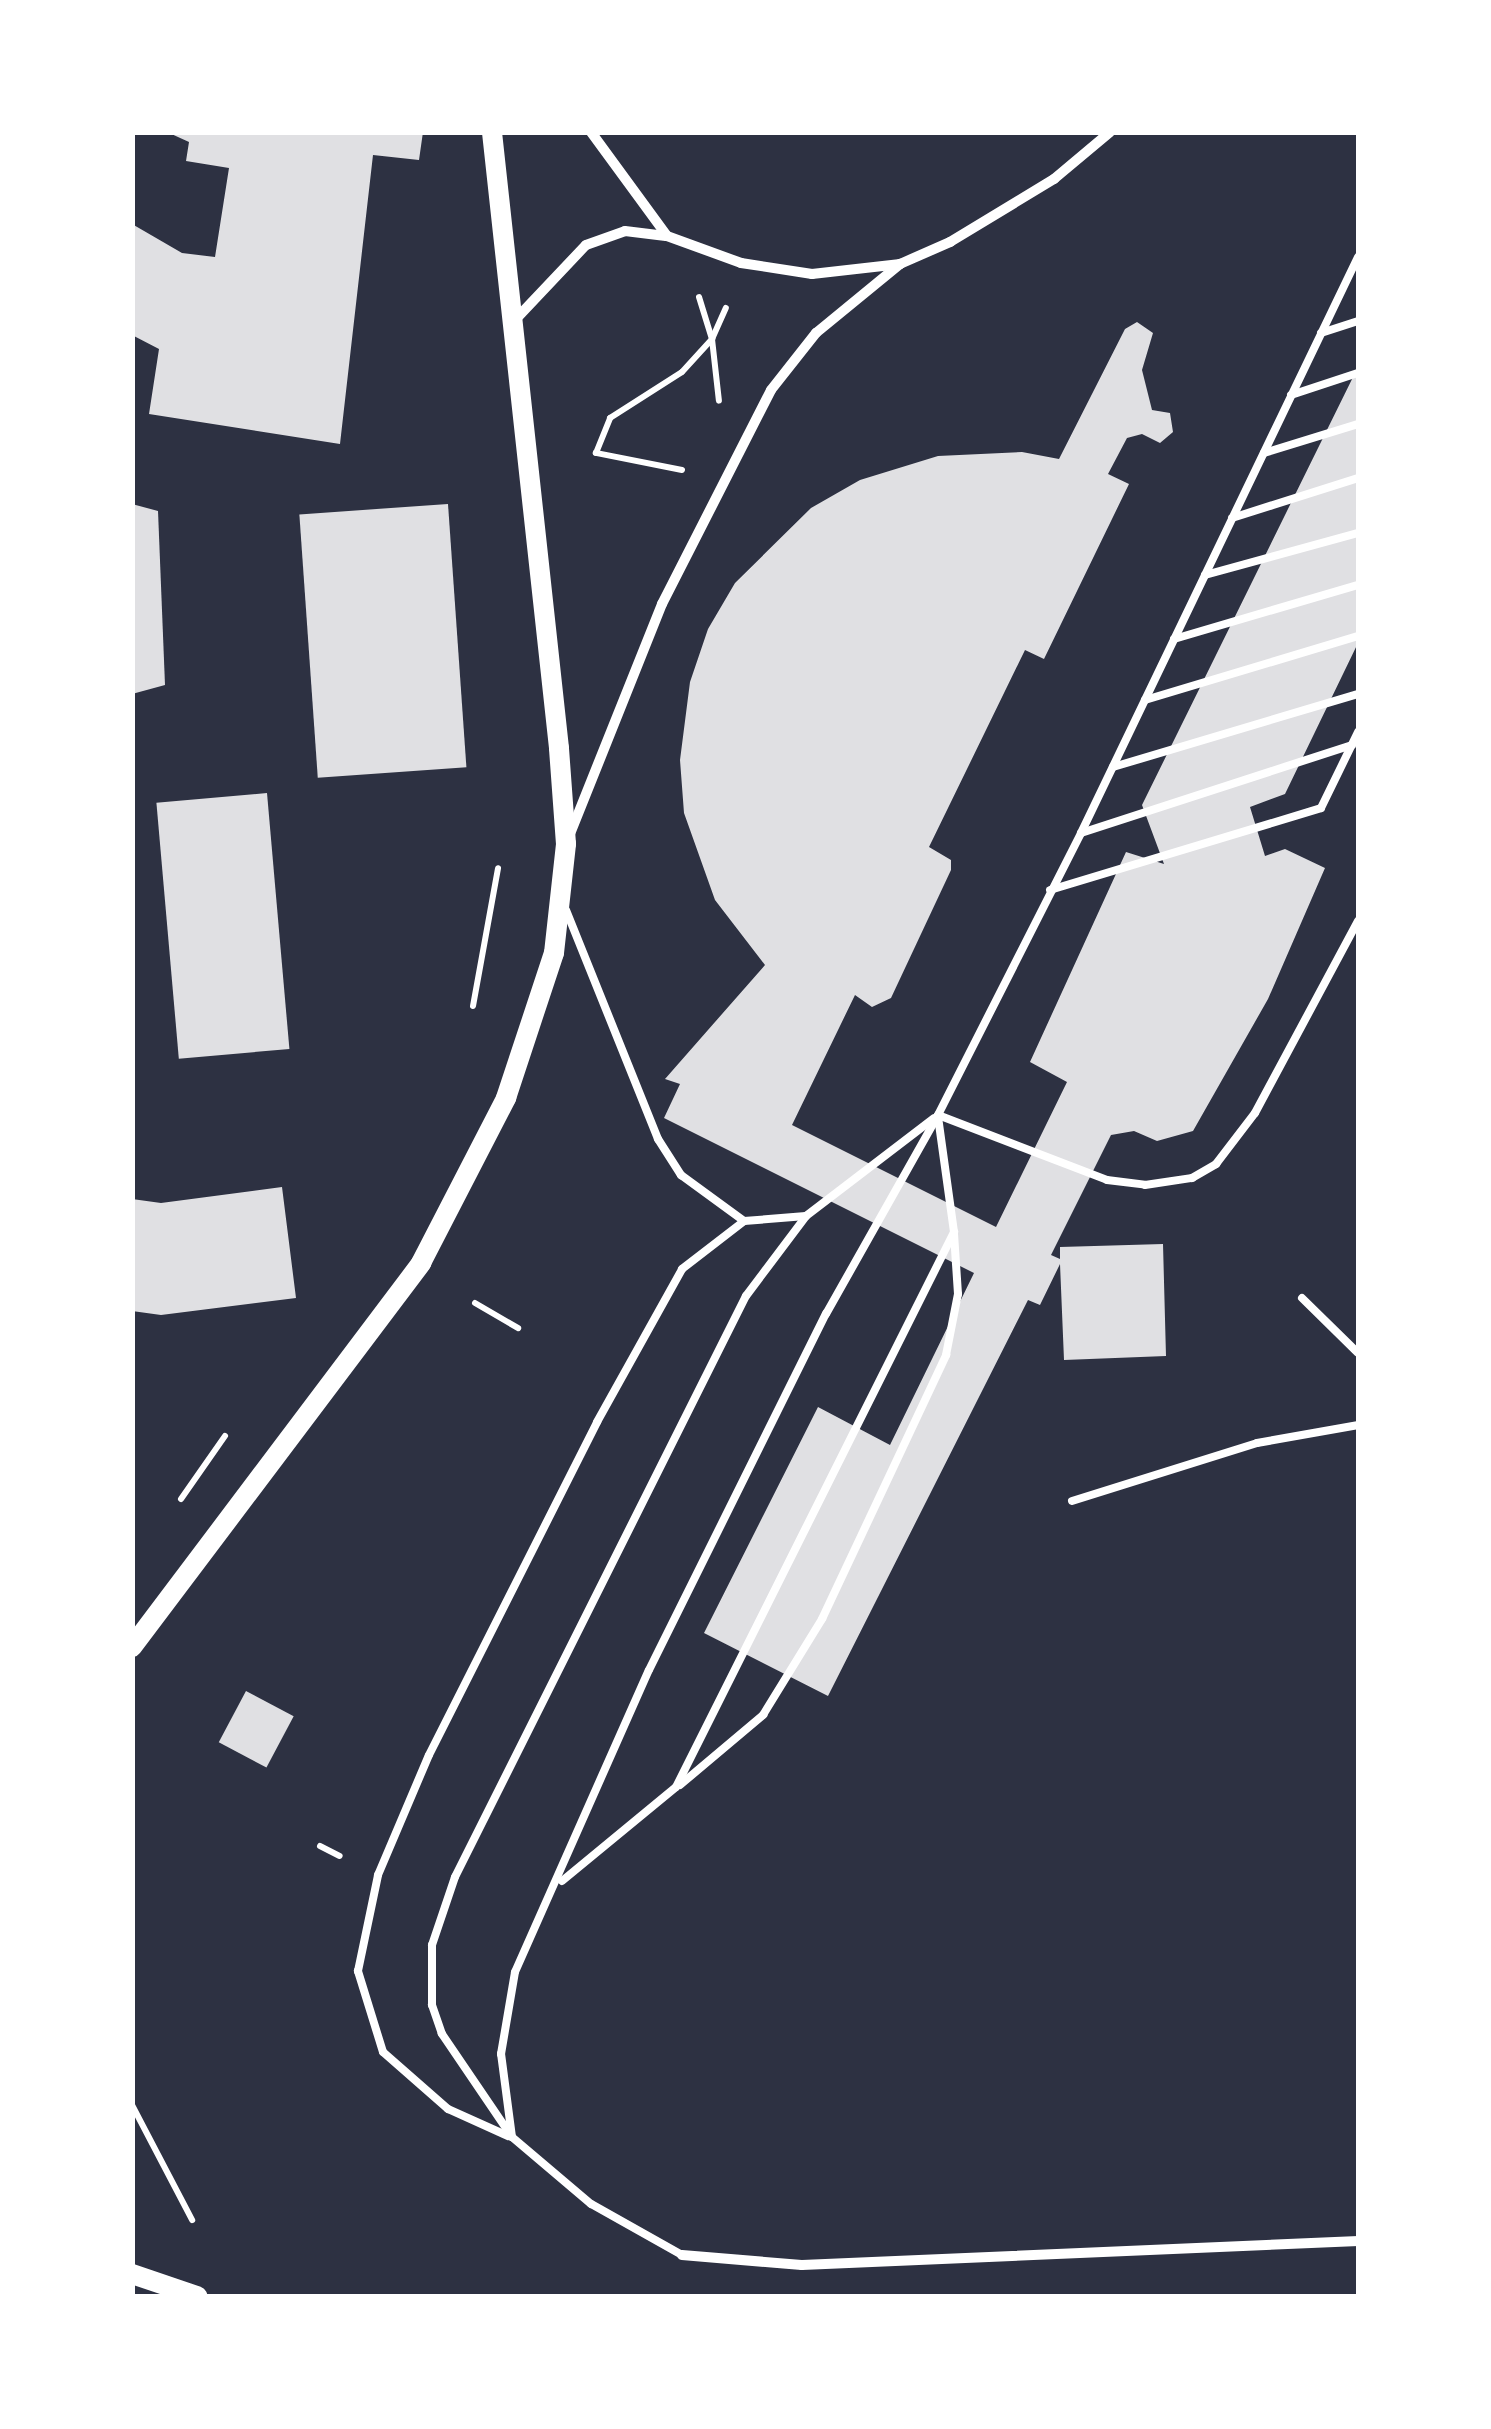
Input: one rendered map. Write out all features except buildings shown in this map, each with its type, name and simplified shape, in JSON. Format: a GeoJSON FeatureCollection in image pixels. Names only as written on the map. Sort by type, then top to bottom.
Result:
{"type":"FeatureCollection","features":[{"type":"Feature","properties":{"kind":"main road"},"geometry":{"type":"LineString","coordinates":[[132,1647],[421,1263],[530,1037],[563,902],[566,844],[515,320],[492,132]]}},
{"type":"Feature","properties":{"kind":"main road"},"geometry":{"type":"LineString","coordinates":[[132,2274],[197,2296]]}},
{"type":"Feature","properties":{"kind":"street"},"geometry":{"type":"LineString","coordinates":[[591,132],[667,236]]}},
{"type":"Feature","properties":{"kind":"street"},"geometry":{"type":"LineString","coordinates":[[566,844],[662,604],[772,390],[816,333],[900,264],[1018,204],[1110,132]]}},
{"type":"Feature","properties":{"kind":"street"},"geometry":{"type":"LineString","coordinates":[[515,320],[586,246],[625,231],[667,236],[740,263],[812,274],[900,264]]}},
{"type":"Feature","properties":{"kind":"street"},"geometry":{"type":"LineString","coordinates":[[682,2254],[802,2265],[1358,2241]]}},
{"type":"Feature","properties":{"kind":"lane"},"geometry":{"type":"LineString","coordinates":[[512,2137],[502,2027],[514,1972],[558,1884],[649,1670],[826,1314],[938,1115],[1081,833],[1358,257]]}},
{"type":"Feature","properties":{"kind":"lane"},"geometry":{"type":"LineString","coordinates":[[1321,333],[1358,321]]}},
{"type":"Feature","properties":{"kind":"lane"},"geometry":{"type":"LineString","coordinates":[[1291,395],[1358,373]]}},
{"type":"Feature","properties":{"kind":"lane"},"geometry":{"type":"LineString","coordinates":[[1264,453],[1358,424]]}},
{"type":"Feature","properties":{"kind":"lane"},"geometry":{"type":"LineString","coordinates":[[1232,518],[1358,478]]}},
{"type":"Feature","properties":{"kind":"lane"},"geometry":{"type":"LineString","coordinates":[[1205,576],[1358,533]]}},
{"type":"Feature","properties":{"kind":"lane"},"geometry":{"type":"LineString","coordinates":[[1174,639],[1358,585]]}},
{"type":"Feature","properties":{"kind":"lane"},"geometry":{"type":"LineString","coordinates":[[1146,700],[1358,636]]}},
{"type":"Feature","properties":{"kind":"lane"},"geometry":{"type":"LineString","coordinates":[[1113,767],[1358,694]]}},
{"type":"Feature","properties":{"kind":"lane"},"geometry":{"type":"LineString","coordinates":[[1050,890],[1321,808],[1358,732]]}},
{"type":"Feature","properties":{"kind":"lane"},"geometry":{"type":"LineString","coordinates":[[1081,833],[1352,745]]}},
{"type":"Feature","properties":{"kind":"lane"},"geometry":{"type":"LineString","coordinates":[[563,902],[658,1139],[681,1175],[744,1221]]}},
{"type":"Feature","properties":{"kind":"lane"},"geometry":{"type":"LineString","coordinates":[[938,1115],[1107,1180],[1145,1186],[1192,1178],[1216,1164],[1255,1113],[1358,921]]}},
{"type":"Feature","properties":{"kind":"lane"},"geometry":{"type":"LineString","coordinates":[[682,2254],[591,2204],[512,2137],[442,2034],[429,1973],[438,1927],[455,1877],[717,1347],[746,1296],[806,1216],[938,1115]]}},
{"type":"Feature","properties":{"kind":"lane"},"geometry":{"type":"LineString","coordinates":[[558,1884],[763,1715],[822,1619],[946,1355],[958,1294],[938,1115]]}},
{"type":"Feature","properties":{"kind":"lane"},"geometry":{"type":"LineString","coordinates":[[512,2137],[448,2109],[384,2052],[358,1971],[369,1906],[429,1754],[596,1422],[682,1269],[744,1221],[806,1216]]}},
{"type":"Feature","properties":{"kind":"lane"},"geometry":{"type":"LineString","coordinates":[[676,1787],[954,1232]]}},
{"type":"Feature","properties":{"kind":"lane"},"geometry":{"type":"LineString","coordinates":[[1302,1298],[1358,1353]]}},
{"type":"Feature","properties":{"kind":"lane"},"geometry":{"type":"LineString","coordinates":[[1072,1501],[1258,1444],[1358,1425]]}},
{"type":"Feature","properties":{"kind":"path"},"geometry":{"type":"LineString","coordinates":[[699,297],[712,338],[719,401]]}},
{"type":"Feature","properties":{"kind":"path"},"geometry":{"type":"LineString","coordinates":[[682,470],[596,453],[610,418],[682,372],[712,338],[726,308]]}},
{"type":"Feature","properties":{"kind":"path"},"geometry":{"type":"LineString","coordinates":[[473,1006],[498,868]]}},
{"type":"Feature","properties":{"kind":"path"},"geometry":{"type":"LineString","coordinates":[[475,1302],[518,1328]]}},
{"type":"Feature","properties":{"kind":"path"},"geometry":{"type":"LineString","coordinates":[[181,1499],[225,1436]]}},
{"type":"Feature","properties":{"kind":"path"},"geometry":{"type":"LineString","coordinates":[[320,1846],[340,1856]]}},
{"type":"Feature","properties":{"kind":"path"},"geometry":{"type":"LineString","coordinates":[[132,2105],[192,2220]]}}]}
